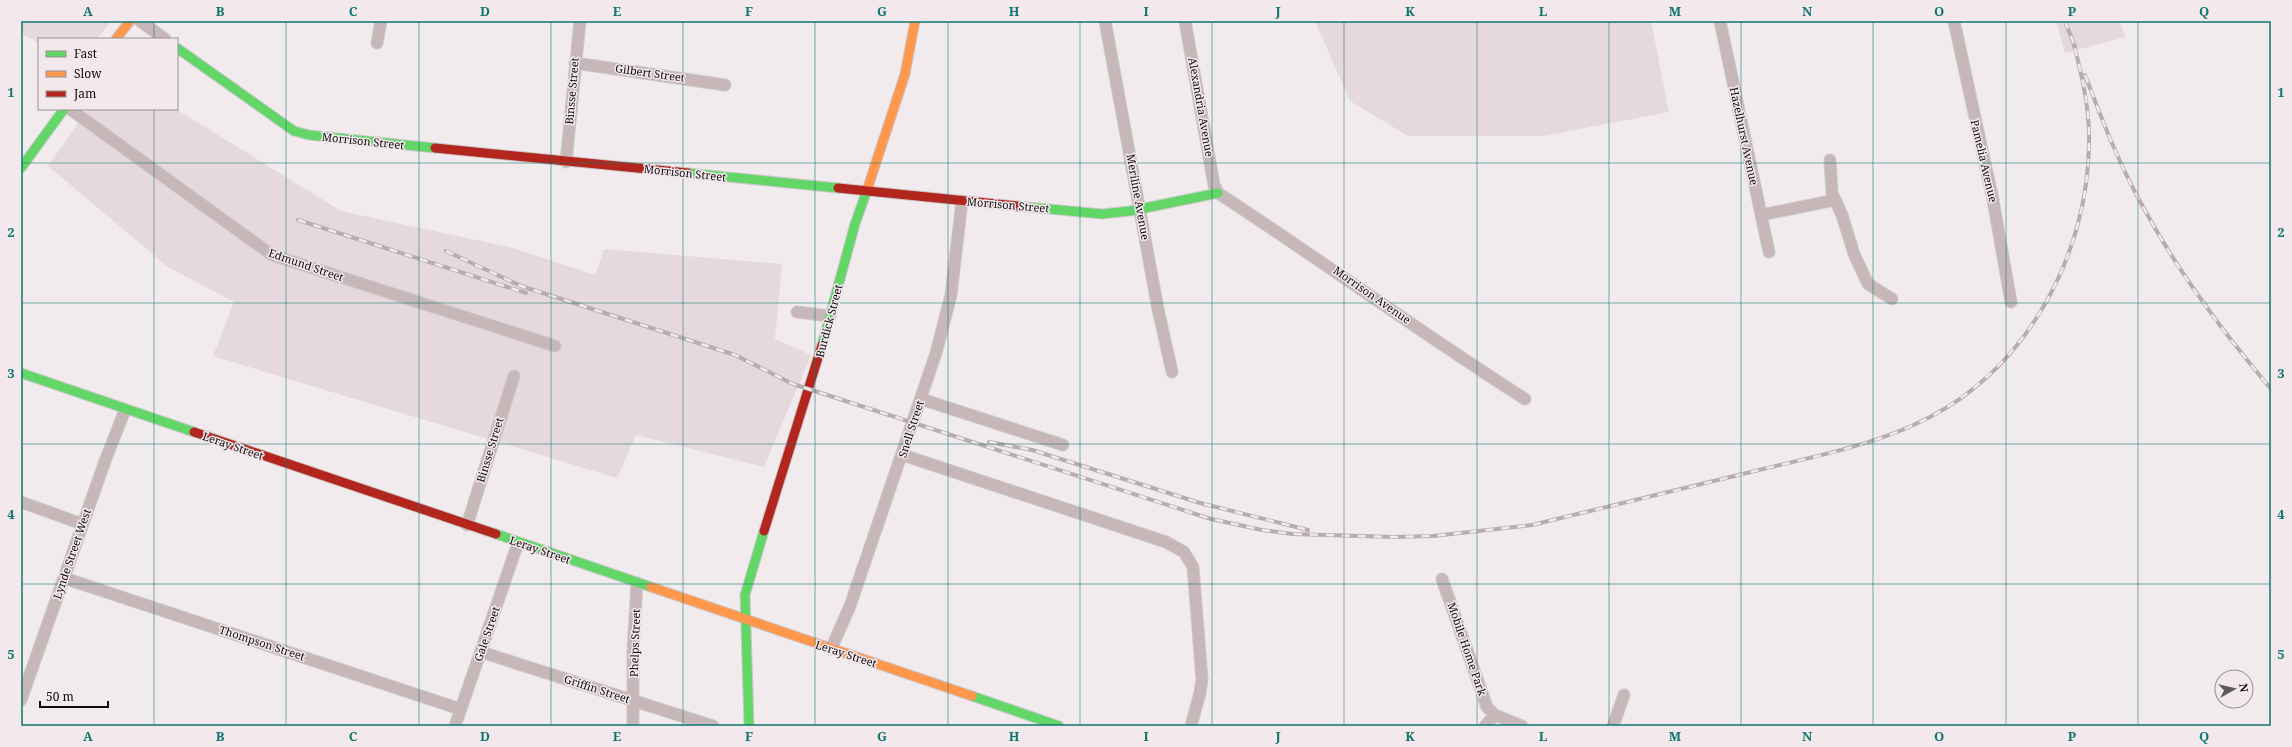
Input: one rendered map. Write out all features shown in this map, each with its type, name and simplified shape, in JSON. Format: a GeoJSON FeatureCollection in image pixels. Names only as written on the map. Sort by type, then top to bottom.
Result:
{"type":"FeatureCollection","features":[{"type":"Feature","properties":{"kind":"street"},"geometry":{"type":"LineString","coordinates":[[117,38],[130,21]]}},
{"type":"Feature","properties":{"kind":"street"},"geometry":{"type":"LineString","coordinates":[[140,21],[164,38]]}},
{"type":"Feature","properties":{"kind":"street"},"geometry":{"type":"LineString","coordinates":[[377,43],[381,21]]}},
{"type":"Feature","properties":{"kind":"street","name":"Binsse Street"},"geometry":{"type":"LineString","coordinates":[[566,162],[580,21]]}},
{"type":"Feature","properties":{"kind":"street","name":"Burdick Street"},"geometry":{"type":"LineString","coordinates":[[749,726],[746,586],[810,390],[866,191],[905,74],[915,21]]}},
{"type":"Feature","properties":{"kind":"street","name":"Meriline Avenue"},"geometry":{"type":"LineString","coordinates":[[1106,21],[1141,208],[1158,309],[1172,372]]}},
{"type":"Feature","properties":{"kind":"street","name":"Alexandria Avenue"},"geometry":{"type":"LineString","coordinates":[[1185,21],[1214,185],[1218,192]]}},
{"type":"Feature","properties":{"kind":"street","name":"Hazelhurst Avenue"},"geometry":{"type":"LineString","coordinates":[[1720,21],[1769,252]]}},
{"type":"Feature","properties":{"kind":"street","name":"Pamelia Avenue"},"geometry":{"type":"LineString","coordinates":[[1954,21],[1993,200],[2011,302]]}},
{"type":"Feature","properties":{"kind":"street","name":"Morrison Street"},"geometry":{"type":"LineString","coordinates":[[178,49],[294,131],[309,135],[566,162],[1102,214],[1141,208],[1218,192]]}},
{"type":"Feature","properties":{"kind":"street","name":"Gilbert Street"},"geometry":{"type":"LineString","coordinates":[[575,63],[725,85]]}},
{"type":"Feature","properties":{"kind":"street"},"geometry":{"type":"LineString","coordinates":[[21,168],[63,110]]}},
{"type":"Feature","properties":{"kind":"street","name":"Edmund Street"},"geometry":{"type":"LineString","coordinates":[[71,110],[272,255],[555,346]]}},
{"type":"Feature","properties":{"kind":"street"},"geometry":{"type":"LineString","coordinates":[[1830,160],[1834,200],[1842,215],[1854,254],[1864,277],[1868,284],[1892,299]]}},
{"type":"Feature","properties":{"kind":"street","name":"Morrison Avenue"},"geometry":{"type":"LineString","coordinates":[[1218,192],[1377,298],[1459,357],[1525,399]]}},
{"type":"Feature","properties":{"kind":"street"},"geometry":{"type":"LineString","coordinates":[[1761,215],[1834,200]]}},
{"type":"Feature","properties":{"kind":"street","name":"Snell Street"},"geometry":{"type":"LineString","coordinates":[[831,649],[850,606],[936,353],[950,295],[962,201]]}},
{"type":"Feature","properties":{"kind":"street"},"geometry":{"type":"LineString","coordinates":[[797,312],[830,316]]}},
{"type":"Feature","properties":{"kind":"street","name":"Leray Street"},"geometry":{"type":"LineString","coordinates":[[21,373],[125,410],[467,525],[747,622],[1059,726]]}},
{"type":"Feature","properties":{"kind":"street","name":"Binsse Street"},"geometry":{"type":"LineString","coordinates":[[467,525],[514,376]]}},
{"type":"Feature","properties":{"kind":"street"},"geometry":{"type":"LineString","coordinates":[[921,399],[1063,445]]}},
{"type":"Feature","properties":{"kind":"street","name":"Lynde Street West"},"geometry":{"type":"LineString","coordinates":[[21,700],[82,524],[125,410]]}},
{"type":"Feature","properties":{"kind":"street"},"geometry":{"type":"LineString","coordinates":[[902,455],[1166,542],[1184,552],[1193,567],[1202,679],[1200,693],[1191,726]]}},
{"type":"Feature","properties":{"kind":"street"},"geometry":{"type":"LineString","coordinates":[[21,502],[82,524]]}},
{"type":"Feature","properties":{"kind":"street","name":"Gale Street"},"geometry":{"type":"LineString","coordinates":[[455,726],[518,543]]}},
{"type":"Feature","properties":{"kind":"street","name":"Thompson Street"},"geometry":{"type":"LineString","coordinates":[[64,578],[460,709]]}},
{"type":"Feature","properties":{"kind":"street","name":"Mobile Home Park"},"geometry":{"type":"LineString","coordinates":[[1442,579],[1487,707],[1495,715]]}},
{"type":"Feature","properties":{"kind":"street","name":"Phelps Street"},"geometry":{"type":"LineString","coordinates":[[633,726],[633,651],[637,584]]}},
{"type":"Feature","properties":{"kind":"street","name":"Griffin Street"},"geometry":{"type":"LineString","coordinates":[[481,652],[713,726]]}},
{"type":"Feature","properties":{"kind":"street"},"geometry":{"type":"LineString","coordinates":[[1613,726],[1624,694]]}},
{"type":"Feature","properties":{"kind":"street"},"geometry":{"type":"LineString","coordinates":[[1485,726],[1495,715],[1522,726]]}},
{"type":"Feature","properties":{"kind":"shaded area"},"geometry":{"type":"Polygon","coordinates":[[[21,21],[111,21],[98,38],[38,38],[38,42],[21,33],[21,21]]]}},
{"type":"Feature","properties":{"kind":"shaded area"},"geometry":{"type":"Polygon","coordinates":[[[1315,21],[1651,21],[1669,112],[1543,136],[1408,136],[1350,101],[1315,21]]]}},
{"type":"Feature","properties":{"kind":"shaded area"},"geometry":{"type":"Polygon","coordinates":[[[2056,21],[2119,21],[2126,37],[2065,53],[2056,21]]]}},
{"type":"Feature","properties":{"kind":"shaded area"},"geometry":{"type":"Polygon","coordinates":[[[87,110],[178,110],[341,211],[513,248],[595,275],[604,249],[782,264],[775,339],[811,355],[764,467],[636,435],[617,478],[213,356],[234,302],[168,267],[48,166],[87,110]]]}},
{"type":"Feature","properties":{"kind":"railway"},"geometry":{"type":"LineString","coordinates":[[2065,21],[2075,47]]}},
{"type":"Feature","properties":{"kind":"railway"},"geometry":{"type":"LineString","coordinates":[[446,251],[521,286],[735,355],[793,384],[1211,519],[1262,530],[1292,534],[1394,537],[1433,536],[1532,525],[1846,449],[1889,435],[1930,417],[1965,395],[1996,368],[2024,336],[2046,302],[2064,264],[2078,225],[2086,184],[2089,130],[2085,92],[2073,42]]}},
{"type":"Feature","properties":{"kind":"railway"},"geometry":{"type":"LineString","coordinates":[[2085,75],[2118,156],[2133,188],[2155,228],[2201,300],[2271,389]]}},
{"type":"Feature","properties":{"kind":"railway"},"geometry":{"type":"LineString","coordinates":[[298,220],[526,293]]}},
{"type":"Feature","properties":{"kind":"railway"},"geometry":{"type":"LineString","coordinates":[[989,442],[1032,450],[1200,503],[1308,530]]}},
{"type":"Feature","properties":{"kind":"traffic: fast"},"geometry":{"type":"LineString","coordinates":[[178,49],[294,131],[309,135],[435,148]]}},
{"type":"Feature","properties":{"kind":"traffic: fast"},"geometry":{"type":"LineString","coordinates":[[21,168],[63,110]]}},
{"type":"Feature","properties":{"kind":"traffic: fast"},"geometry":{"type":"LineString","coordinates":[[688,173],[838,188]]}},
{"type":"Feature","properties":{"kind":"traffic: fast"},"geometry":{"type":"LineString","coordinates":[[822,345],[855,224],[867,190]]}},
{"type":"Feature","properties":{"kind":"traffic: fast"},"geometry":{"type":"LineString","coordinates":[[1017,206],[1102,214],[1130,211],[1218,193]]}},
{"type":"Feature","properties":{"kind":"traffic: fast"},"geometry":{"type":"LineString","coordinates":[[21,373],[194,432]]}},
{"type":"Feature","properties":{"kind":"traffic: fast"},"geometry":{"type":"LineString","coordinates":[[749,726],[745,595],[764,531]]}},
{"type":"Feature","properties":{"kind":"traffic: fast"},"geometry":{"type":"LineString","coordinates":[[496,534],[651,587]]}},
{"type":"Feature","properties":{"kind":"traffic: fast"},"geometry":{"type":"LineString","coordinates":[[972,696],[1059,726]]}},
{"type":"Feature","properties":{"kind":"traffic: slow"},"geometry":{"type":"LineString","coordinates":[[117,38],[130,21]]}},
{"type":"Feature","properties":{"kind":"traffic: slow"},"geometry":{"type":"LineString","coordinates":[[867,190],[905,74],[915,21]]}},
{"type":"Feature","properties":{"kind":"traffic: slow"},"geometry":{"type":"LineString","coordinates":[[651,587],[972,696]]}},
{"type":"Feature","properties":{"kind":"traffic: jam"},"geometry":{"type":"LineString","coordinates":[[435,148],[688,173]]}},
{"type":"Feature","properties":{"kind":"traffic: jam"},"geometry":{"type":"LineString","coordinates":[[838,188],[1017,206]]}},
{"type":"Feature","properties":{"kind":"traffic: jam"},"geometry":{"type":"LineString","coordinates":[[764,531],[822,345]]}},
{"type":"Feature","properties":{"kind":"traffic: jam"},"geometry":{"type":"LineString","coordinates":[[194,432],[496,534]]}}]}
